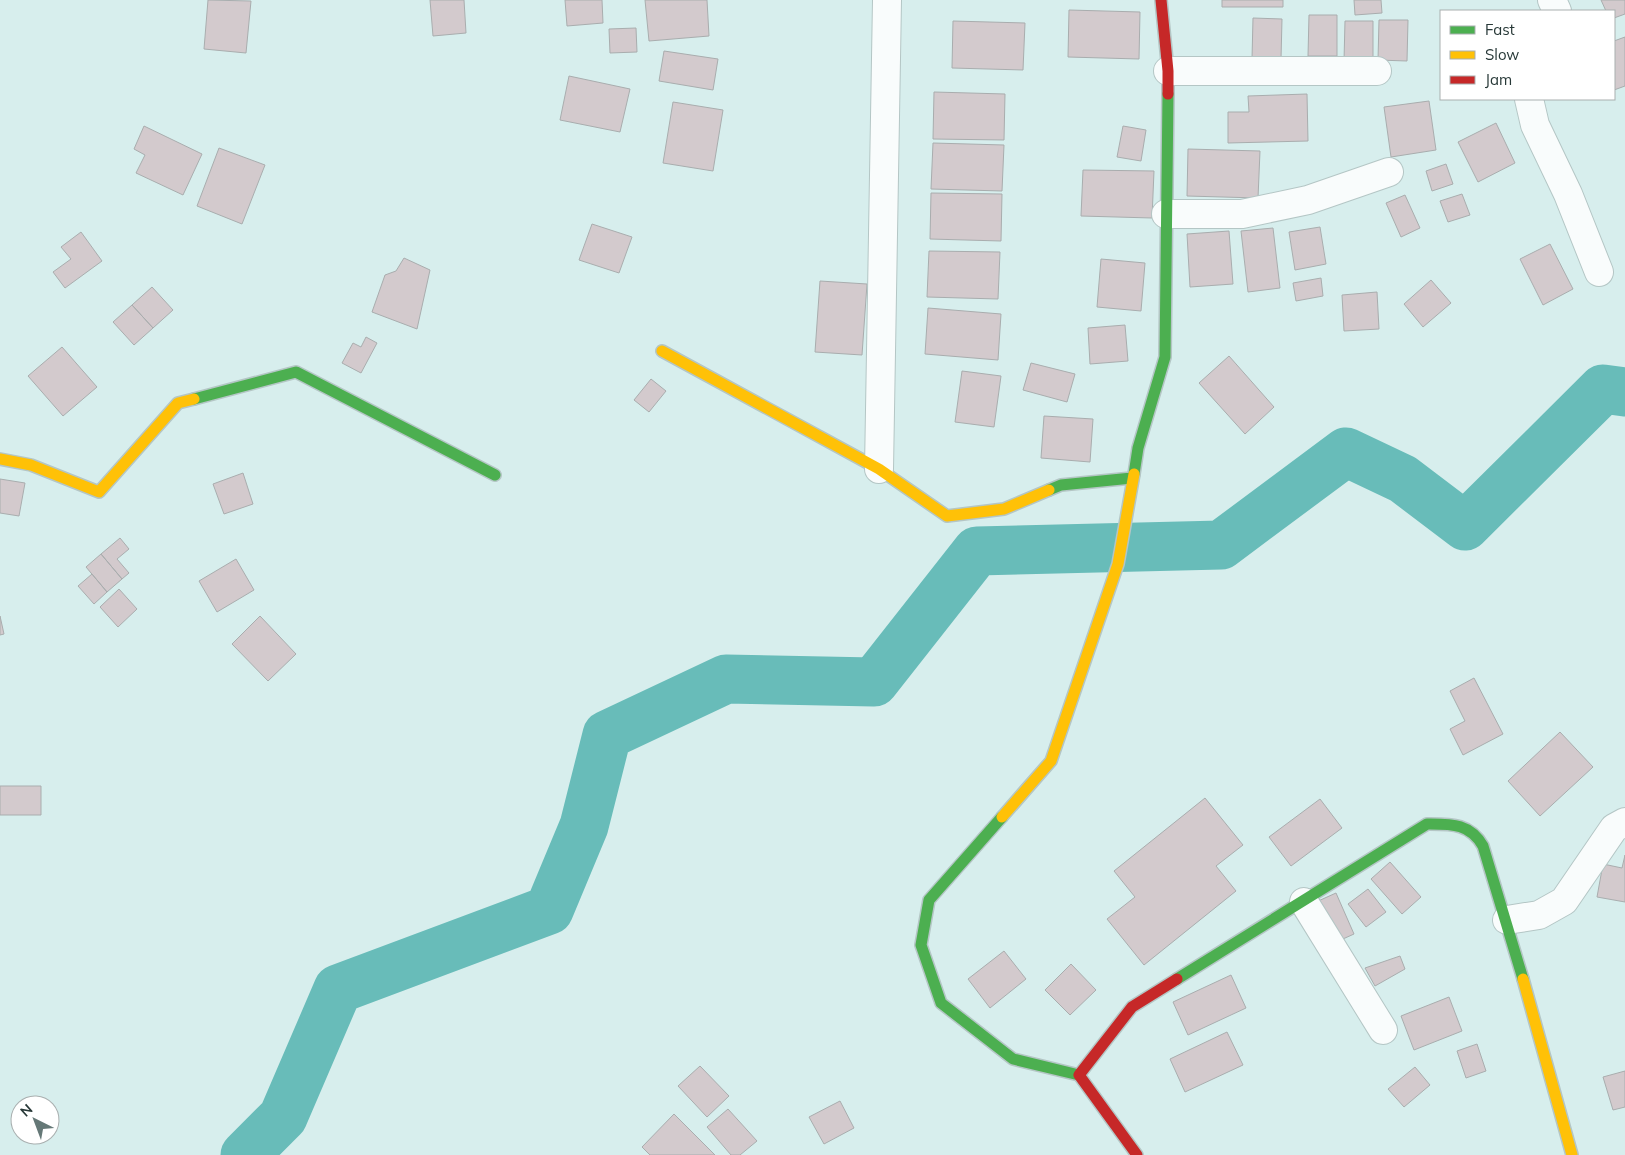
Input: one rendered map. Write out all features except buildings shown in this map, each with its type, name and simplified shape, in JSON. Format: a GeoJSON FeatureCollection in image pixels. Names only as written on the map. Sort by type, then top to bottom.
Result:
{"type":"FeatureCollection","features":[{"type":"Feature","properties":{"kind":"street"},"geometry":{"type":"LineString","coordinates":[[879,469],[887,0]]}},
{"type":"Feature","properties":{"kind":"street"},"geometry":{"type":"LineString","coordinates":[[1137,1155],[1079,1075],[1013,1059],[942,1003],[921,945],[929,900],[1051,761],[1118,564],[1138,448],[1165,357],[1168,71],[1161,0]]}},
{"type":"Feature","properties":{"kind":"street"},"geometry":{"type":"LineString","coordinates":[[1168,71],[1377,71]]}},
{"type":"Feature","properties":{"kind":"street"},"geometry":{"type":"LineString","coordinates":[[1529,100],[1535,125],[1568,194],[1599,272]]}},
{"type":"Feature","properties":{"kind":"street"},"geometry":{"type":"LineString","coordinates":[[1166,214],[1242,214],[1308,200],[1389,172]]}},
{"type":"Feature","properties":{"kind":"street"},"geometry":{"type":"LineString","coordinates":[[662,351],[879,469],[947,516],[1004,509],[1061,485],[1132,478]]}},
{"type":"Feature","properties":{"kind":"street"},"geometry":{"type":"LineString","coordinates":[[0,459],[31,465],[98,492],[178,403],[296,372],[495,476]]}},
{"type":"Feature","properties":{"kind":"street"},"geometry":{"type":"LineString","coordinates":[[1507,920],[1539,915],[1564,901],[1614,828],[1625,822]]}},
{"type":"Feature","properties":{"kind":"street"},"geometry":{"type":"LineString","coordinates":[[1079,1075],[1132,1007],[1427,824],[1463,824],[1478,837],[1507,920],[1560,1119],[1572,1155]]}},
{"type":"Feature","properties":{"kind":"street"},"geometry":{"type":"LineString","coordinates":[[1304,902],[1383,1030]]}},
{"type":"Feature","properties":{"kind":"waterway"},"geometry":{"type":"LineString","coordinates":[[245,1155],[283,1117],[338,989],[549,910],[584,826],[607,735],[726,679],[874,682],[977,551],[1221,545],[1346,452],[1403,479],[1465,526],[1603,389],[1625,392]]}},
{"type":"Feature","properties":{"kind":"traffic: fast"},"geometry":{"type":"LineString","coordinates":[[1134,474],[1138,448],[1165,357],[1168,94]]}},
{"type":"Feature","properties":{"kind":"traffic: fast"},"geometry":{"type":"LineString","coordinates":[[194,399],[296,372],[495,475]]}},
{"type":"Feature","properties":{"kind":"traffic: fast"},"geometry":{"type":"LineString","coordinates":[[1049,490],[1061,485],[1132,478]]}},
{"type":"Feature","properties":{"kind":"traffic: fast"},"geometry":{"type":"LineString","coordinates":[[1002,817],[929,900],[921,945],[941,1003],[1013,1059],[1079,1075]]}},
{"type":"Feature","properties":{"kind":"traffic: fast"},"geometry":{"type":"LineString","coordinates":[[1177,979],[1427,824],[1459,826],[1472,833],[1483,846],[1523,979]]}},
{"type":"Feature","properties":{"kind":"traffic: slow"},"geometry":{"type":"LineString","coordinates":[[662,351],[879,469],[947,516],[1004,509],[1049,490]]}},
{"type":"Feature","properties":{"kind":"traffic: slow"},"geometry":{"type":"LineString","coordinates":[[0,459],[31,465],[99,492],[178,403],[194,399]]}},
{"type":"Feature","properties":{"kind":"traffic: slow"},"geometry":{"type":"LineString","coordinates":[[1002,817],[1051,761],[1118,564],[1134,474]]}},
{"type":"Feature","properties":{"kind":"traffic: slow"},"geometry":{"type":"LineString","coordinates":[[1523,979],[1572,1155]]}},
{"type":"Feature","properties":{"kind":"traffic: jam"},"geometry":{"type":"LineString","coordinates":[[1161,0],[1168,71],[1168,94]]}},
{"type":"Feature","properties":{"kind":"traffic: jam"},"geometry":{"type":"LineString","coordinates":[[1137,1155],[1079,1075],[1132,1007],[1177,979]]}}]}
